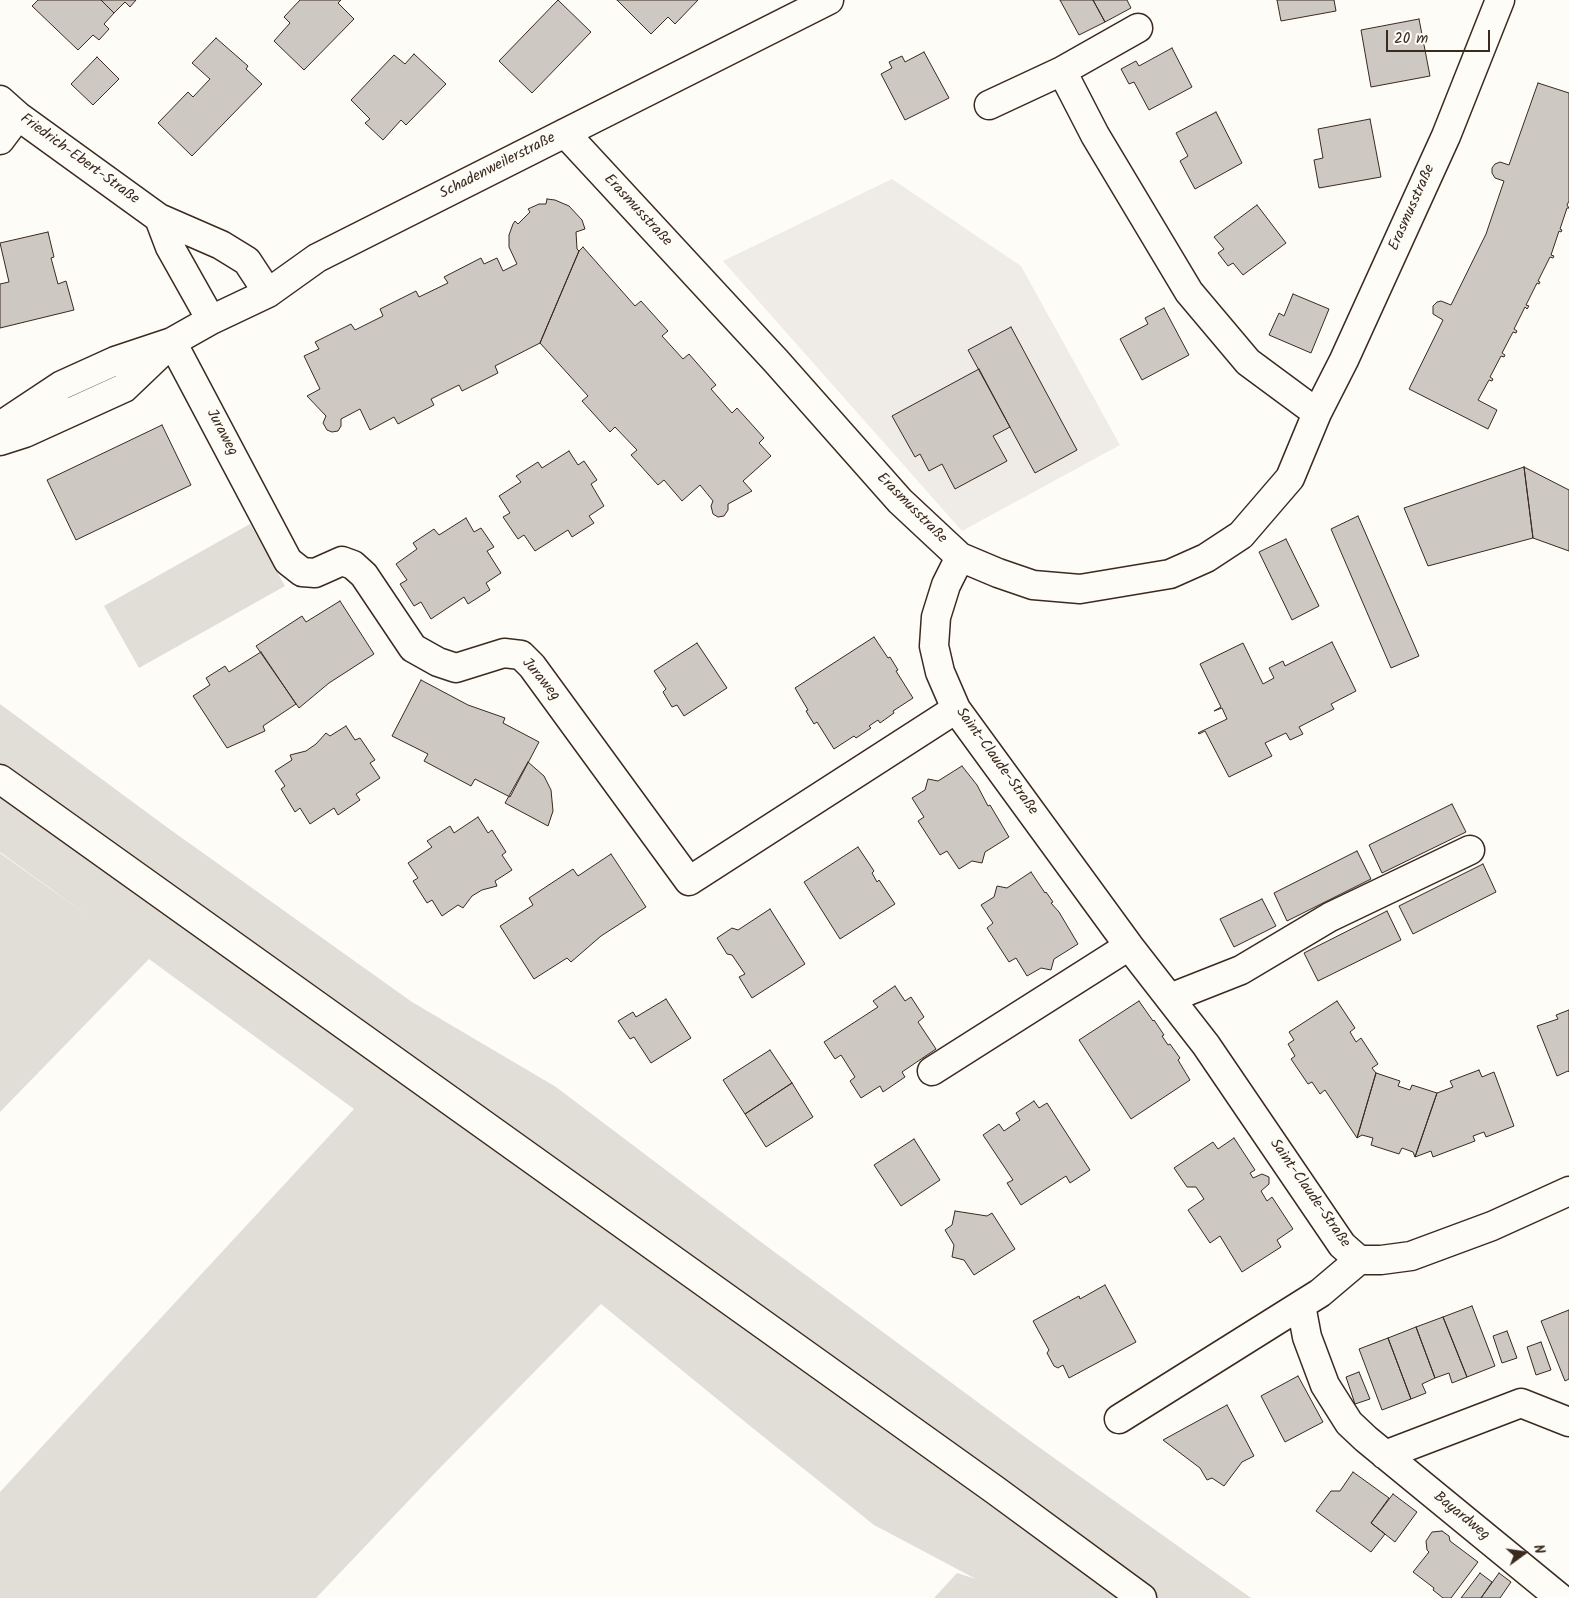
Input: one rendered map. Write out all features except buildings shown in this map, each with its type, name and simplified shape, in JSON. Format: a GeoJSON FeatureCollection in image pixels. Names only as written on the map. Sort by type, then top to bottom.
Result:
{"type":"FeatureCollection","features":[{"type":"Feature","properties":{"kind":"street","name":"Schadenweilerstraße"},"geometry":{"type":"LineString","coordinates":[[0,426],[62,385],[115,361],[172,342],[268,293],[317,258],[828,0]]}},
{"type":"Feature","properties":{"kind":"street","name":"Erasmusstraße"},"geometry":{"type":"LineString","coordinates":[[565,133],[776,361],[900,501],[960,557],[1033,585],[1080,590],[1170,574],[1206,558],[1242,535],[1290,478],[1317,413],[1344,360],[1446,136],[1500,0]]}},
{"type":"Feature","properties":{"kind":"street"},"geometry":{"type":"LineString","coordinates":[[989,105],[1062,71],[1138,28]]}},
{"type":"Feature","properties":{"kind":"street"},"geometry":{"type":"LineString","coordinates":[[1062,71],[1095,135],[1189,292],[1248,362],[1317,413]]}},
{"type":"Feature","properties":{"kind":"street"},"geometry":{"type":"LineString","coordinates":[[0,140],[9,108]]}},
{"type":"Feature","properties":{"kind":"street","name":"Friedrich-Ebert-Straße"},"geometry":{"type":"LineString","coordinates":[[9,108],[159,218],[221,245],[247,261],[268,293]]}},
{"type":"Feature","properties":{"kind":"street"},"geometry":{"type":"LineString","coordinates":[[159,218],[170,247],[212,320]]}},
{"type":"Feature","properties":{"kind":"street","name":"Schadenweilerstraße"},"geometry":{"type":"LineString","coordinates":[[0,441],[25,433],[124,388],[172,342]]}},
{"type":"Feature","properties":{"kind":"street","name":"Juraweg"},"geometry":{"type":"LineString","coordinates":[[172,342],[288,561],[302,572],[315,573],[342,561],[353,565],[364,575],[413,648],[438,662],[456,668],[504,653],[520,655],[532,666],[689,881],[956,709]]}},
{"type":"Feature","properties":{"kind":"street","name":"Saint-Claude-Straße"},"geometry":{"type":"LineString","coordinates":[[960,557],[946,585],[936,617],[934,646],[940,672],[956,709],[1129,946],[1206,1045],[1342,1245],[1358,1260],[1381,1260],[1411,1256],[1492,1226],[1569,1191]]}},
{"type":"Feature","properties":{"kind":"street"},"geometry":{"type":"LineString","coordinates":[[0,779],[995,1490],[1142,1598]]}},
{"type":"Feature","properties":{"kind":"street"},"geometry":{"type":"LineString","coordinates":[[1170,998],[1241,970],[1330,917],[1470,850]]}},
{"type":"Feature","properties":{"kind":"street"},"geometry":{"type":"LineString","coordinates":[[932,1072],[1129,946]]}},
{"type":"Feature","properties":{"kind":"street"},"geometry":{"type":"LineString","coordinates":[[1119,1419],[1320,1293],[1358,1260]]}},
{"type":"Feature","properties":{"kind":"street","name":"Bayardweg"},"geometry":{"type":"LineString","coordinates":[[1301,1305],[1307,1337],[1325,1385],[1349,1423],[1385,1455],[1560,1598]]}},
{"type":"Feature","properties":{"kind":"street"},"geometry":{"type":"LineString","coordinates":[[1385,1455],[1521,1403],[1569,1422]]}},
{"type":"Feature","properties":{"kind":"shaded area"},"geometry":{"type":"Polygon","coordinates":[[[892,179],[1021,266],[1120,445],[962,531],[723,261],[892,179]]]}},
{"type":"Feature","properties":{"kind":"shaded area"},"geometry":{"type":"Polygon","coordinates":[[[250,524],[285,586],[139,668],[104,606],[250,524]]]}},
{"type":"Feature","properties":{"kind":"shaded area"},"geometry":{"type":"Polygon","coordinates":[[[0,704],[168,828],[412,1002],[556,1087],[761,1242],[1033,1443],[1251,1598],[934,1598],[957,1573],[976,1579],[874,1525],[601,1304],[433,1475],[316,1598],[0,1598],[0,1492],[354,1109],[149,959],[0,1112],[0,853],[91,918],[0,852],[0,704]]]}}]}
